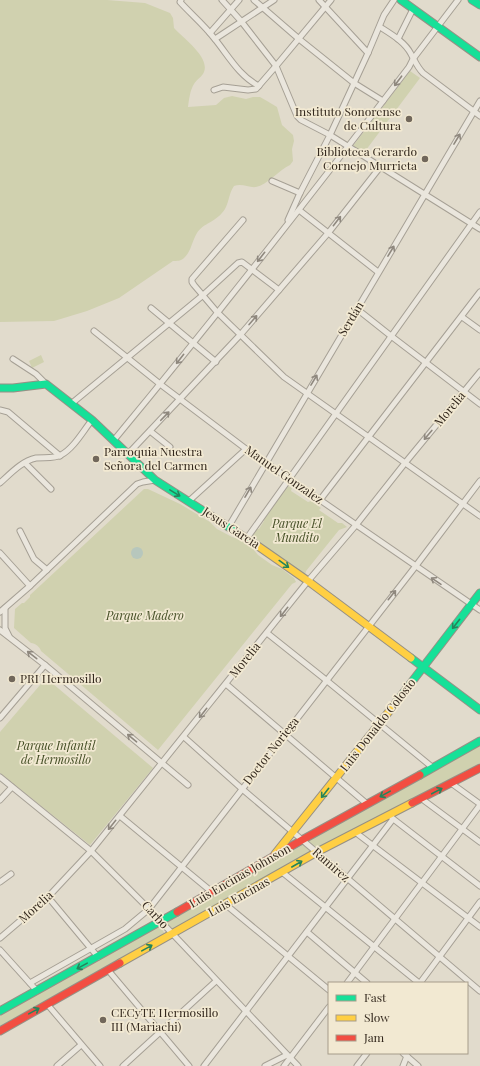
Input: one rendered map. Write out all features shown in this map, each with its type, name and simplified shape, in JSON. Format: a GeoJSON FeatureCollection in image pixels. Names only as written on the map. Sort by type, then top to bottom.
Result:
{"type":"FeatureCollection","features":[{"type":"Feature","properties":{"kind":"main road"},"geometry":{"type":"LineString","coordinates":[[401,0],[480,57]]}},
{"type":"Feature","properties":{"kind":"main road"},"geometry":{"type":"LineString","coordinates":[[472,0],[480,5]]}},
{"type":"Feature","properties":{"kind":"main road"},"geometry":{"type":"LineString","coordinates":[[0,388],[46,384]]}},
{"type":"Feature","properties":{"kind":"main road","name":"Jesus Garcia"},"geometry":{"type":"LineString","coordinates":[[46,384],[92,420],[155,480],[247,538],[308,581],[479,708]]}},
{"type":"Feature","properties":{"kind":"main road","name":"Luis Donaldo Colosio"},"geometry":{"type":"LineString","coordinates":[[274,856],[294,833],[480,593]]}},
{"type":"Feature","properties":{"kind":"main road","name":"Luis Encinas Johnson"},"geometry":{"type":"LineString","coordinates":[[0,1011],[131,939],[302,840],[480,741]]}},
{"type":"Feature","properties":{"kind":"main road","name":"Luis Encinas"},"geometry":{"type":"LineString","coordinates":[[0,1031],[317,852],[355,832],[390,817],[480,768]]}},
{"type":"Feature","properties":{"kind":"street"},"geometry":{"type":"LineString","coordinates":[[222,0],[276,66],[299,118],[330,135],[480,229]]}},
{"type":"Feature","properties":{"kind":"street"},"geometry":{"type":"LineString","coordinates":[[210,33],[239,0]]}},
{"type":"Feature","properties":{"kind":"street"},"geometry":{"type":"LineString","coordinates":[[254,0],[299,39],[354,83],[383,101]]}},
{"type":"Feature","properties":{"kind":"street"},"geometry":{"type":"LineString","coordinates":[[215,39],[274,0]]}},
{"type":"Feature","properties":{"kind":"street"},"geometry":{"type":"LineString","coordinates":[[319,0],[368,53]]}},
{"type":"Feature","properties":{"kind":"street"},"geometry":{"type":"LineString","coordinates":[[214,90],[223,87],[252,90],[259,86],[331,0]]}},
{"type":"Feature","properties":{"kind":"street"},"geometry":{"type":"LineString","coordinates":[[285,227],[300,193],[330,135],[380,27],[384,15],[394,0]]}},
{"type":"Feature","properties":{"kind":"street"},"geometry":{"type":"LineString","coordinates":[[114,440],[299,210],[409,67],[458,0]]}},
{"type":"Feature","properties":{"kind":"street"},"geometry":{"type":"LineString","coordinates":[[180,1],[210,33],[241,72],[250,81],[259,86]]}},
{"type":"Feature","properties":{"kind":"street"},"geometry":{"type":"LineString","coordinates":[[398,39],[413,9]]}},
{"type":"Feature","properties":{"kind":"street"},"geometry":{"type":"LineString","coordinates":[[380,27],[398,39],[411,52],[417,68],[480,116]]}},
{"type":"Feature","properties":{"kind":"street","name":"Serdán"},"geometry":{"type":"LineString","coordinates":[[229,526],[480,101]]}},
{"type":"Feature","properties":{"kind":"street"},"geometry":{"type":"LineString","coordinates":[[128,454],[241,334],[329,232],[380,166]]}},
{"type":"Feature","properties":{"kind":"street"},"geometry":{"type":"LineString","coordinates":[[272,181],[300,193]]}},
{"type":"Feature","properties":{"kind":"street"},"geometry":{"type":"LineString","coordinates":[[299,210],[329,232],[378,272]]}},
{"type":"Feature","properties":{"kind":"street"},"geometry":{"type":"LineString","coordinates":[[247,538],[480,212]]}},
{"type":"Feature","properties":{"kind":"street"},"geometry":{"type":"LineString","coordinates":[[243,220],[192,280],[202,296],[284,376],[480,516]]}},
{"type":"Feature","properties":{"kind":"street"},"geometry":{"type":"LineString","coordinates":[[71,404],[170,324],[238,262],[242,262],[279,290]]}},
{"type":"Feature","properties":{"kind":"street"},"geometry":{"type":"LineString","coordinates":[[320,500],[480,292]]}},
{"type":"Feature","properties":{"kind":"street"},"geometry":{"type":"LineString","coordinates":[[151,308],[192,344],[216,362]]}},
{"type":"Feature","properties":{"kind":"street"},"geometry":{"type":"LineString","coordinates":[[357,309],[480,404]]}},
{"type":"Feature","properties":{"kind":"street"},"geometry":{"type":"LineString","coordinates":[[462,317],[480,330]]}},
{"type":"Feature","properties":{"kind":"street","name":"Manuel Gonzalez"},"geometry":{"type":"LineString","coordinates":[[94,331],[180,400],[265,463],[480,610]]}},
{"type":"Feature","properties":{"kind":"street"},"geometry":{"type":"LineString","coordinates":[[13,359],[36,374],[46,384]]}},
{"type":"Feature","properties":{"kind":"street","name":"Morelia"},"geometry":{"type":"LineString","coordinates":[[0,938],[48,897],[91,852],[308,581],[356,525],[480,372]]}},
{"type":"Feature","properties":{"kind":"street"},"geometry":{"type":"LineString","coordinates":[[0,410],[8,412],[60,456]]}},
{"type":"Feature","properties":{"kind":"street"},"geometry":{"type":"LineString","coordinates":[[0,483],[19,466],[36,458],[60,456],[92,420]]}},
{"type":"Feature","properties":{"kind":"street"},"geometry":{"type":"LineString","coordinates":[[150,431],[170,447]]}},
{"type":"Feature","properties":{"kind":"street"},"geometry":{"type":"LineString","coordinates":[[189,501],[246,449]]}},
{"type":"Feature","properties":{"kind":"street"},"geometry":{"type":"LineString","coordinates":[[25,463],[51,489]]}},
{"type":"Feature","properties":{"kind":"street"},"geometry":{"type":"LineString","coordinates":[[0,612],[30,586],[137,484],[155,480]]}},
{"type":"Feature","properties":{"kind":"street","name":"Doctor Noriega"},"geometry":{"type":"LineString","coordinates":[[30,983],[125,930],[149,909],[241,788],[284,735],[480,481]]}},
{"type":"Feature","properties":{"kind":"street"},"geometry":{"type":"LineString","coordinates":[[20,531],[34,558],[47,570]]}},
{"type":"Feature","properties":{"kind":"street"},"geometry":{"type":"LineString","coordinates":[[0,553],[30,586]]}},
{"type":"Feature","properties":{"kind":"street"},"geometry":{"type":"LineString","coordinates":[[5,608],[5,628],[11,638]]}},
{"type":"Feature","properties":{"kind":"street"},"geometry":{"type":"LineString","coordinates":[[0,630],[45,665],[188,785]]}},
{"type":"Feature","properties":{"kind":"street"},"geometry":{"type":"LineString","coordinates":[[267,633],[432,767]]}},
{"type":"Feature","properties":{"kind":"street"},"geometry":{"type":"LineString","coordinates":[[0,718],[45,665]]}},
{"type":"Feature","properties":{"kind":"street"},"geometry":{"type":"LineString","coordinates":[[226,684],[284,735],[368,804]]}},
{"type":"Feature","properties":{"kind":"street","name":"Ramirez"},"geometry":{"type":"LineString","coordinates":[[184,737],[241,788],[480,991]]}},
{"type":"Feature","properties":{"kind":"street","name":"Carbo"},"geometry":{"type":"LineString","coordinates":[[0,777],[91,852],[149,909],[298,1066]]}},
{"type":"Feature","properties":{"kind":"street"},"geometry":{"type":"LineString","coordinates":[[348,982],[480,804],[452,783]]}},
{"type":"Feature","properties":{"kind":"street"},"geometry":{"type":"LineString","coordinates":[[0,800],[12,787]]}},
{"type":"Feature","properties":{"kind":"street"},"geometry":{"type":"LineString","coordinates":[[422,799],[480,842]]}},
{"type":"Feature","properties":{"kind":"street"},"geometry":{"type":"LineString","coordinates":[[120,816],[212,892]]}},
{"type":"Feature","properties":{"kind":"street"},"geometry":{"type":"LineString","coordinates":[[204,1066],[373,846],[390,817],[480,886]]}},
{"type":"Feature","properties":{"kind":"street"},"geometry":{"type":"LineString","coordinates":[[355,832],[480,926]]}},
{"type":"Feature","properties":{"kind":"street"},"geometry":{"type":"LineString","coordinates":[[282,872],[418,982]]}},
{"type":"Feature","properties":{"kind":"street"},"geometry":{"type":"LineString","coordinates":[[0,882],[11,874]]}},
{"type":"Feature","properties":{"kind":"street"},"geometry":{"type":"LineString","coordinates":[[48,897],[98,957]]}},
{"type":"Feature","properties":{"kind":"street"},"geometry":{"type":"LineString","coordinates":[[420,982],[480,902]]}},
{"type":"Feature","properties":{"kind":"street"},"geometry":{"type":"LineString","coordinates":[[225,904],[328,989]]}},
{"type":"Feature","properties":{"kind":"street"},"geometry":{"type":"LineString","coordinates":[[125,930],[131,939]]}},
{"type":"Feature","properties":{"kind":"street"},"geometry":{"type":"LineString","coordinates":[[307,932],[366,982]]}},
{"type":"Feature","properties":{"kind":"street"},"geometry":{"type":"LineString","coordinates":[[0,950],[37,991]]}},
{"type":"Feature","properties":{"kind":"street"},"geometry":{"type":"LineString","coordinates":[[108,970],[189,1066]]}},
{"type":"Feature","properties":{"kind":"street"},"geometry":{"type":"LineString","coordinates":[[123,1066],[216,981]]}},
{"type":"Feature","properties":{"kind":"street"},"geometry":{"type":"LineString","coordinates":[[47,1004],[100,1066]]}},
{"type":"Feature","properties":{"kind":"street"},"geometry":{"type":"LineString","coordinates":[[284,1066],[289,1056],[328,1008]]}},
{"type":"Feature","properties":{"kind":"street"},"geometry":{"type":"LineString","coordinates":[[57,1066],[81,1045]]}},
{"type":"Feature","properties":{"kind":"street"},"geometry":{"type":"LineString","coordinates":[[357,1066],[366,1054]]}},
{"type":"Feature","properties":{"kind":"street"},"geometry":{"type":"LineString","coordinates":[[403,1066],[405,1055],[418,1066]]}},
{"type":"Feature","properties":{"kind":"street"},"geometry":{"type":"LineString","coordinates":[[265,1066],[289,1056]]}},
{"type":"Feature","properties":{"kind":"green space"},"geometry":{"type":"Polygon","coordinates":[[[0,0],[107,0],[145,3],[170,13],[173,18],[174,28],[200,54],[205,66],[203,74],[193,86],[188,107],[216,105],[224,98],[232,96],[246,99],[260,97],[277,107],[282,125],[293,135],[293,161],[290,165],[260,186],[234,186],[225,209],[218,217],[197,233],[188,253],[184,258],[173,261],[119,298],[87,311],[54,321],[0,322],[0,0]]]}},
{"type":"Feature","properties":{"kind":"green space"},"geometry":{"type":"Polygon","coordinates":[[[410,71],[420,78],[363,154],[353,146],[410,71]]]}},
{"type":"Feature","properties":{"kind":"green space"},"geometry":{"type":"Polygon","coordinates":[[[41,355],[44,362],[32,368],[29,361],[41,355]]]}},
{"type":"Feature","properties":{"kind":"green space","name":"Parque El Mundito"},"geometry":{"type":"Polygon","coordinates":[[[288,486],[292,488],[291,491],[308,502],[311,501],[321,508],[319,510],[338,523],[342,523],[347,527],[339,530],[306,571],[305,576],[251,535],[256,529],[259,529],[264,521],[263,518],[288,486]]]}},
{"type":"Feature","properties":{"kind":"green space","name":"Parque Madero"},"geometry":{"type":"Polygon","coordinates":[[[144,489],[148,489],[180,504],[210,522],[217,529],[241,540],[258,555],[294,578],[296,582],[292,584],[158,750],[41,651],[40,648],[31,643],[14,628],[15,609],[24,603],[30,595],[144,489]]]}},
{"type":"Feature","properties":{"kind":"green space","name":"Parque Infantil de Hermosillo"},"geometry":{"type":"Polygon","coordinates":[[[46,678],[153,768],[90,845],[0,773],[0,732],[46,678]]]}},
{"type":"Feature","properties":{"kind":"green space"},"geometry":{"type":"Polygon","coordinates":[[[480,744],[480,763],[317,849],[308,841],[480,744]]]}},
{"type":"Feature","properties":{"kind":"green space"},"geometry":{"type":"Polygon","coordinates":[[[303,845],[311,852],[170,931],[164,923],[303,845]]]}},
{"type":"Feature","properties":{"kind":"green space"},"geometry":{"type":"Polygon","coordinates":[[[159,925],[165,934],[0,1026],[0,1014],[159,925]]]}},
{"type":"Feature","properties":{"kind":"shaded area"},"geometry":{"type":"Polygon","coordinates":[[[135,547],[139,547],[143,553],[139,559],[135,559],[131,555],[131,551],[135,547]]]}},
{"type":"Feature","properties":{"kind":"traffic: fast"},"geometry":{"type":"LineString","coordinates":[[401,0],[480,57]]}},
{"type":"Feature","properties":{"kind":"traffic: fast"},"geometry":{"type":"LineString","coordinates":[[472,0],[480,5]]}},
{"type":"Feature","properties":{"kind":"traffic: fast"},"geometry":{"type":"LineString","coordinates":[[0,388],[46,384],[92,420],[155,480],[255,544]]}},
{"type":"Feature","properties":{"kind":"traffic: fast"},"geometry":{"type":"LineString","coordinates":[[391,709],[480,593]]}},
{"type":"Feature","properties":{"kind":"traffic: fast"},"geometry":{"type":"LineString","coordinates":[[411,658],[480,710]]}},
{"type":"Feature","properties":{"kind":"traffic: fast"},"geometry":{"type":"LineString","coordinates":[[420,775],[480,741]]}},
{"type":"Feature","properties":{"kind":"traffic: fast"},"geometry":{"type":"LineString","coordinates":[[0,1011],[177,912]]}},
{"type":"Feature","properties":{"kind":"traffic: slow"},"geometry":{"type":"LineString","coordinates":[[255,544],[308,581],[411,658]]}},
{"type":"Feature","properties":{"kind":"traffic: slow"},"geometry":{"type":"LineString","coordinates":[[275,854],[391,709]]}},
{"type":"Feature","properties":{"kind":"traffic: slow"},"geometry":{"type":"LineString","coordinates":[[120,963],[317,852],[412,803]]}},
{"type":"Feature","properties":{"kind":"traffic: jam"},"geometry":{"type":"LineString","coordinates":[[412,803],[480,768]]}},
{"type":"Feature","properties":{"kind":"traffic: jam"},"geometry":{"type":"LineString","coordinates":[[177,912],[302,840],[420,775]]}},
{"type":"Feature","properties":{"kind":"traffic: jam"},"geometry":{"type":"LineString","coordinates":[[0,1031],[120,963]]}},
{"type":"Feature","properties":{"kind":"place","name":"Instituto Sonorense de Cultura"},"geometry":{"type":"Point","coordinates":[409,119]}},
{"type":"Feature","properties":{"kind":"place","name":"Biblioteca Gerardo Cornejo Murrieta"},"geometry":{"type":"Point","coordinates":[425,159]}},
{"type":"Feature","properties":{"kind":"place","name":"Parroquia Nuestra Señora del Carmen"},"geometry":{"type":"Point","coordinates":[96,459]}},
{"type":"Feature","properties":{"kind":"place","name":"PRI Hermosillo"},"geometry":{"type":"Point","coordinates":[12,679]}},
{"type":"Feature","properties":{"kind":"place","name":"CECyTE Hermosillo III (Mariachi)"},"geometry":{"type":"Point","coordinates":[103,1020]}}]}
